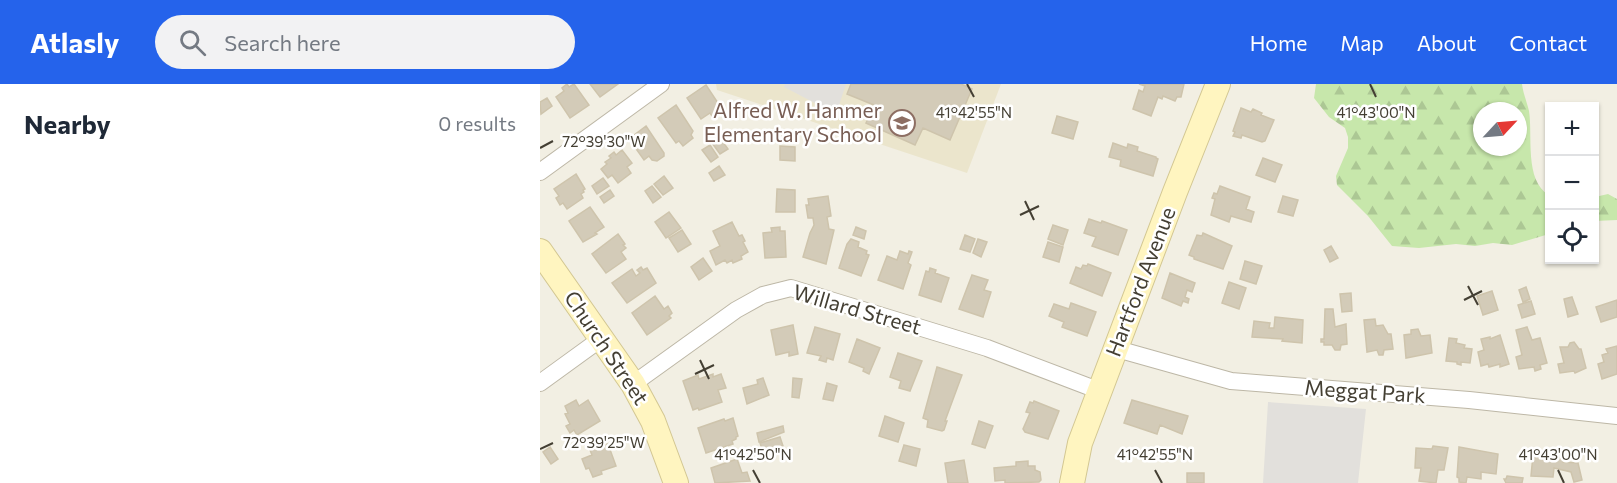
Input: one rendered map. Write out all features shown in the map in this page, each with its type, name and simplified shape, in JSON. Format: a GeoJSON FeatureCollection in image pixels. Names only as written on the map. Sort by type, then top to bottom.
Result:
{"type":"FeatureCollection","features":[{"type":"Feature","properties":{"kind":"street"},"geometry":{"type":"LineString","coordinates":[[540,172],[661,84]]}},
{"type":"Feature","properties":{"kind":"street","name":"Hartford Avenue"},"geometry":{"type":"LineString","coordinates":[[1072,483],[1080,443],[1218,84]]}},
{"type":"Feature","properties":{"kind":"street","name":"Church Street"},"geometry":{"type":"LineString","coordinates":[[540,251],[633,384],[653,421],[676,483]]}},
{"type":"Feature","properties":{"kind":"street","name":"Willard Street"},"geometry":{"type":"LineString","coordinates":[[633,384],[736,310],[763,295],[791,288],[987,348],[1100,391]]}},
{"type":"Feature","properties":{"kind":"street"},"geometry":{"type":"LineString","coordinates":[[540,383],[602,338]]}},
{"type":"Feature","properties":{"kind":"street","name":"Meggat Park"},"geometry":{"type":"LineString","coordinates":[[1117,348],[1230,381],[1469,400],[1617,416]]}},
{"type":"Feature","properties":{"kind":"shaded area","name":"Alfred W. Hanmer Elementary School"},"geometry":{"type":"Polygon","coordinates":[[[716,84],[1001,84],[967,173],[717,90],[716,84]]]}},
{"type":"Feature","properties":{"kind":"shaded area"},"geometry":{"type":"Polygon","coordinates":[[[785,84],[846,84],[836,114],[784,87],[785,84]]]}},
{"type":"Feature","properties":{"kind":"shaded area"},"geometry":{"type":"Polygon","coordinates":[[[1268,402],[1366,409],[1358,483],[1263,483],[1268,402]]]}},
{"type":"Feature","properties":{"kind":"green space"},"geometry":{"type":"Polygon","coordinates":[[[1316,84],[1522,84],[1526,102],[1473,102],[1473,156],[1527,156],[1527,104],[1533,169],[1536,179],[1545,192],[1545,235],[1512,245],[1456,244],[1419,248],[1392,246],[1368,216],[1337,185],[1336,176],[1348,148],[1348,137],[1345,128],[1329,117],[1314,98],[1316,84]]]}},
{"type":"Feature","properties":{"kind":"green space"},"geometry":{"type":"Polygon","coordinates":[[[1608,194],[1617,199],[1617,220],[1599,221],[1599,196],[1608,194]]]}},
{"type":"Feature","properties":{"kind":"building"},"geometry":{"type":"Polygon","coordinates":[[[567,84],[569,87],[574,84],[589,105],[570,118],[556,97],[564,91],[562,88],[567,84]]]}},
{"type":"Feature","properties":{"kind":"building"},"geometry":{"type":"Polygon","coordinates":[[[590,84],[618,84],[600,97],[590,84]]]}},
{"type":"Feature","properties":{"kind":"building"},"geometry":{"type":"Polygon","coordinates":[[[851,84],[961,84],[972,89],[950,140],[923,128],[915,145],[866,123],[874,105],[847,94],[851,84]]]}},
{"type":"Feature","properties":{"kind":"building"},"geometry":{"type":"Polygon","coordinates":[[[1139,84],[1184,84],[1181,97],[1177,97],[1175,101],[1163,96],[1162,99],[1158,97],[1151,116],[1133,109],[1139,90],[1143,92],[1145,86],[1139,84]]]}},
{"type":"Feature","properties":{"kind":"building"},"geometry":{"type":"Polygon","coordinates":[[[706,85],[720,106],[716,109],[719,112],[712,116],[710,113],[701,119],[687,98],[706,85]]]}},
{"type":"Feature","properties":{"kind":"building"},"geometry":{"type":"Polygon","coordinates":[[[547,98],[552,106],[541,114],[540,102],[547,98]]]}},
{"type":"Feature","properties":{"kind":"building"},"geometry":{"type":"Polygon","coordinates":[[[676,105],[693,131],[691,135],[693,138],[683,146],[679,141],[676,143],[658,118],[676,105]]]}},
{"type":"Feature","properties":{"kind":"building"},"geometry":{"type":"Polygon","coordinates":[[[1241,108],[1251,112],[1253,109],[1274,120],[1265,141],[1242,135],[1241,138],[1233,136],[1241,108]]]}},
{"type":"Feature","properties":{"kind":"building"},"geometry":{"type":"Polygon","coordinates":[[[1057,116],[1078,122],[1073,139],[1052,133],[1057,116]]]}},
{"type":"Feature","properties":{"kind":"building"},"geometry":{"type":"Polygon","coordinates":[[[646,126],[664,153],[664,156],[657,161],[652,160],[649,156],[644,160],[629,139],[646,126]]]}},
{"type":"Feature","properties":{"kind":"building"},"geometry":{"type":"Polygon","coordinates":[[[720,138],[728,149],[720,154],[712,143],[720,138]]]}},
{"type":"Feature","properties":{"kind":"building"},"geometry":{"type":"Polygon","coordinates":[[[1113,143],[1127,148],[1128,144],[1138,147],[1137,151],[1156,157],[1158,159],[1153,176],[1120,166],[1121,160],[1109,157],[1113,143]]]}},
{"type":"Feature","properties":{"kind":"building"},"geometry":{"type":"Polygon","coordinates":[[[710,145],[718,157],[711,162],[702,150],[710,145]]]}},
{"type":"Feature","properties":{"kind":"building"},"geometry":{"type":"Polygon","coordinates":[[[780,146],[795,147],[795,161],[780,160],[780,146]]]}},
{"type":"Feature","properties":{"kind":"building"},"geometry":{"type":"Polygon","coordinates":[[[622,150],[632,163],[627,167],[631,173],[618,183],[612,175],[608,178],[601,169],[611,158],[609,156],[614,152],[616,155],[622,150]]]}},
{"type":"Feature","properties":{"kind":"building"},"geometry":{"type":"Polygon","coordinates":[[[1263,158],[1282,165],[1275,182],[1256,175],[1263,158]]]}},
{"type":"Feature","properties":{"kind":"building"},"geometry":{"type":"Polygon","coordinates":[[[719,166],[725,175],[714,181],[709,173],[719,166]]]}},
{"type":"Feature","properties":{"kind":"building"},"geometry":{"type":"Polygon","coordinates":[[[576,174],[585,189],[581,194],[583,198],[567,209],[563,203],[560,205],[556,198],[559,196],[554,189],[576,174]]]}},
{"type":"Feature","properties":{"kind":"building"},"geometry":{"type":"Polygon","coordinates":[[[664,176],[673,188],[663,195],[654,184],[664,176]]]}},
{"type":"Feature","properties":{"kind":"building"},"geometry":{"type":"Polygon","coordinates":[[[603,178],[609,186],[597,194],[592,186],[603,178]]]}},
{"type":"Feature","properties":{"kind":"building"},"geometry":{"type":"Polygon","coordinates":[[[652,186],[661,197],[653,203],[645,191],[652,186]]]}},
{"type":"Feature","properties":{"kind":"building"},"geometry":{"type":"Polygon","coordinates":[[[1220,186],[1250,197],[1246,209],[1254,212],[1251,222],[1231,216],[1229,222],[1211,215],[1215,199],[1212,198],[1214,193],[1217,194],[1220,186]]]}},
{"type":"Feature","properties":{"kind":"building"},"geometry":{"type":"Polygon","coordinates":[[[777,189],[795,190],[795,212],[776,212],[777,189]]]}},
{"type":"Feature","properties":{"kind":"building"},"geometry":{"type":"Polygon","coordinates":[[[610,190],[614,196],[604,203],[600,197],[610,190]]]}},
{"type":"Feature","properties":{"kind":"building"},"geometry":{"type":"Polygon","coordinates":[[[828,196],[831,216],[827,217],[829,229],[834,230],[826,264],[803,257],[814,225],[813,218],[808,218],[806,205],[809,205],[808,199],[828,196]]]}},
{"type":"Feature","properties":{"kind":"building"},"geometry":{"type":"Polygon","coordinates":[[[1283,196],[1298,200],[1293,216],[1278,212],[1283,196]]]}},
{"type":"Feature","properties":{"kind":"building"},"geometry":{"type":"Polygon","coordinates":[[[590,207],[604,227],[583,242],[569,221],[590,207]]]}},
{"type":"Feature","properties":{"kind":"building"},"geometry":{"type":"Polygon","coordinates":[[[669,212],[681,228],[666,238],[655,222],[669,212]]]}},
{"type":"Feature","properties":{"kind":"building"},"geometry":{"type":"Polygon","coordinates":[[[1089,219],[1127,230],[1118,255],[1092,246],[1096,237],[1084,233],[1089,219]]]}},
{"type":"Feature","properties":{"kind":"building"},"geometry":{"type":"Polygon","coordinates":[[[732,222],[739,236],[742,235],[748,252],[741,256],[742,259],[733,263],[732,260],[727,263],[725,260],[716,265],[710,251],[720,246],[713,231],[732,222]]]}},
{"type":"Feature","properties":{"kind":"building"},"geometry":{"type":"Polygon","coordinates":[[[1053,225],[1068,230],[1063,245],[1048,239],[1053,225]]]}},
{"type":"Feature","properties":{"kind":"building"},"geometry":{"type":"Polygon","coordinates":[[[780,227],[780,231],[785,231],[786,257],[765,258],[763,233],[772,232],[771,228],[780,227]]]}},
{"type":"Feature","properties":{"kind":"building"},"geometry":{"type":"Polygon","coordinates":[[[856,227],[866,231],[864,239],[853,235],[856,227]]]}},
{"type":"Feature","properties":{"kind":"building"},"geometry":{"type":"Polygon","coordinates":[[[682,230],[691,244],[678,252],[669,238],[682,230]]]}},
{"type":"Feature","properties":{"kind":"building"},"geometry":{"type":"Polygon","coordinates":[[[1203,233],[1232,246],[1223,269],[1189,255],[1197,235],[1202,236],[1203,233]]]}},
{"type":"Feature","properties":{"kind":"building"},"geometry":{"type":"Polygon","coordinates":[[[618,234],[625,244],[623,245],[626,248],[621,252],[626,259],[606,273],[592,254],[618,234]]]}},
{"type":"Feature","properties":{"kind":"building"},"geometry":{"type":"Polygon","coordinates":[[[965,235],[975,239],[970,252],[960,249],[965,235]]]}},
{"type":"Feature","properties":{"kind":"building"},"geometry":{"type":"Polygon","coordinates":[[[851,239],[859,242],[858,247],[867,251],[866,254],[869,255],[861,276],[839,268],[851,239]]]}},
{"type":"Feature","properties":{"kind":"building"},"geometry":{"type":"Polygon","coordinates":[[[978,239],[987,242],[981,257],[973,253],[978,239]]]}},
{"type":"Feature","properties":{"kind":"building"},"geometry":{"type":"Polygon","coordinates":[[[1048,242],[1063,247],[1059,262],[1043,257],[1048,242]]]}},
{"type":"Feature","properties":{"kind":"building"},"geometry":{"type":"Polygon","coordinates":[[[1331,246],[1338,258],[1330,262],[1324,250],[1331,246]]]}},
{"type":"Feature","properties":{"kind":"building"},"geometry":{"type":"Polygon","coordinates":[[[900,251],[908,254],[909,251],[912,252],[908,263],[911,265],[903,289],[878,280],[887,256],[897,260],[900,251]]]}},
{"type":"Feature","properties":{"kind":"building"},"geometry":{"type":"Polygon","coordinates":[[[703,258],[712,271],[699,280],[691,267],[703,258]]]}},
{"type":"Feature","properties":{"kind":"building"},"geometry":{"type":"Polygon","coordinates":[[[1245,261],[1262,266],[1256,284],[1240,279],[1245,261]]]}},
{"type":"Feature","properties":{"kind":"building"},"geometry":{"type":"Polygon","coordinates":[[[1088,264],[1111,273],[1102,296],[1070,283],[1076,267],[1081,269],[1083,265],[1088,264]]]}},
{"type":"Feature","properties":{"kind":"building"},"geometry":{"type":"Polygon","coordinates":[[[641,267],[643,270],[647,268],[656,283],[627,303],[612,283],[632,269],[636,276],[640,273],[637,270],[641,267]]]}},
{"type":"Feature","properties":{"kind":"building"},"geometry":{"type":"Polygon","coordinates":[[[930,268],[936,270],[935,273],[949,278],[941,302],[919,295],[926,271],[929,272],[930,268]]]}},
{"type":"Feature","properties":{"kind":"building"},"geometry":{"type":"Polygon","coordinates":[[[1170,273],[1195,283],[1192,292],[1187,290],[1185,297],[1189,299],[1188,303],[1183,301],[1181,306],[1162,298],[1170,273]]]}},
{"type":"Feature","properties":{"kind":"building"},"geometry":{"type":"Polygon","coordinates":[[[972,275],[988,280],[984,290],[991,292],[983,317],[959,309],[972,275]]]}},
{"type":"Feature","properties":{"kind":"building"},"geometry":{"type":"Polygon","coordinates":[[[1229,282],[1246,288],[1239,309],[1222,303],[1229,282]]]}},
{"type":"Feature","properties":{"kind":"building"},"geometry":{"type":"Polygon","coordinates":[[[1526,287],[1530,299],[1523,302],[1519,290],[1526,287]]]}},
{"type":"Feature","properties":{"kind":"building"},"geometry":{"type":"Polygon","coordinates":[[[1492,291],[1498,310],[1483,315],[1477,296],[1492,291]]]}},
{"type":"Feature","properties":{"kind":"building"},"geometry":{"type":"Polygon","coordinates":[[[1351,293],[1352,311],[1342,312],[1340,294],[1351,293]]]}},
{"type":"Feature","properties":{"kind":"building"},"geometry":{"type":"Polygon","coordinates":[[[655,296],[664,309],[668,306],[672,313],[669,316],[671,318],[647,335],[632,313],[655,296]]]}},
{"type":"Feature","properties":{"kind":"building"},"geometry":{"type":"Polygon","coordinates":[[[1572,297],[1578,314],[1568,317],[1564,299],[1572,297]]]}},
{"type":"Feature","properties":{"kind":"building"},"geometry":{"type":"Polygon","coordinates":[[[1617,300],[1617,317],[1601,322],[1596,307],[1617,300]]]}},
{"type":"Feature","properties":{"kind":"building"},"geometry":{"type":"Polygon","coordinates":[[[1531,301],[1535,314],[1522,318],[1518,305],[1531,301]]]}},
{"type":"Feature","properties":{"kind":"building"},"geometry":{"type":"Polygon","coordinates":[[[1071,303],[1096,312],[1087,336],[1062,327],[1064,322],[1049,316],[1054,304],[1069,309],[1071,303]]]}},
{"type":"Feature","properties":{"kind":"building"},"geometry":{"type":"Polygon","coordinates":[[[1325,309],[1333,309],[1335,327],[1346,324],[1347,344],[1341,345],[1340,350],[1335,350],[1332,345],[1324,345],[1324,342],[1321,342],[1321,339],[1324,339],[1325,309]]]}},
{"type":"Feature","properties":{"kind":"building"},"geometry":{"type":"Polygon","coordinates":[[[1275,317],[1303,320],[1302,343],[1252,337],[1254,321],[1270,323],[1269,328],[1274,328],[1275,317]]]}},
{"type":"Feature","properties":{"kind":"building"},"geometry":{"type":"Polygon","coordinates":[[[1375,319],[1376,326],[1383,325],[1388,334],[1391,334],[1393,349],[1384,350],[1383,355],[1379,355],[1377,350],[1367,352],[1364,320],[1375,319]]]}},
{"type":"Feature","properties":{"kind":"building"},"geometry":{"type":"Polygon","coordinates":[[[793,325],[798,354],[789,356],[789,352],[776,355],[771,330],[793,325]]]}},
{"type":"Feature","properties":{"kind":"building"},"geometry":{"type":"Polygon","coordinates":[[[815,327],[840,334],[833,360],[827,358],[826,362],[819,360],[821,356],[807,353],[815,327]]]}},
{"type":"Feature","properties":{"kind":"building"},"geometry":{"type":"Polygon","coordinates":[[[1527,327],[1532,340],[1540,338],[1547,363],[1540,365],[1541,369],[1535,371],[1534,367],[1519,369],[1516,357],[1522,355],[1516,330],[1527,327]]]}},
{"type":"Feature","properties":{"kind":"building"},"geometry":{"type":"Polygon","coordinates":[[[1418,329],[1421,336],[1430,335],[1432,353],[1406,358],[1404,335],[1411,334],[1411,330],[1418,329]]]}},
{"type":"Feature","properties":{"kind":"building"},"geometry":{"type":"Polygon","coordinates":[[[1500,335],[1509,364],[1500,367],[1500,364],[1489,367],[1488,364],[1481,366],[1478,352],[1484,350],[1481,339],[1490,337],[1490,339],[1500,335]]]}},
{"type":"Feature","properties":{"kind":"building"},"geometry":{"type":"Polygon","coordinates":[[[1449,338],[1457,339],[1456,343],[1465,345],[1464,348],[1472,349],[1470,363],[1461,362],[1461,365],[1457,362],[1446,361],[1449,338]]]}},
{"type":"Feature","properties":{"kind":"building"},"geometry":{"type":"Polygon","coordinates":[[[857,339],[880,348],[869,374],[863,371],[864,368],[849,362],[857,339]]]}},
{"type":"Feature","properties":{"kind":"building"},"geometry":{"type":"Polygon","coordinates":[[[1574,342],[1581,349],[1586,368],[1575,373],[1574,371],[1560,373],[1558,364],[1564,363],[1560,347],[1568,347],[1574,342]]]}},
{"type":"Feature","properties":{"kind":"building"},"geometry":{"type":"Polygon","coordinates":[[[1617,346],[1617,374],[1602,379],[1598,364],[1604,362],[1602,355],[1608,353],[1606,349],[1617,346]]]}},
{"type":"Feature","properties":{"kind":"building"},"geometry":{"type":"Polygon","coordinates":[[[898,353],[922,361],[910,391],[899,388],[901,381],[890,377],[898,353]]]}},
{"type":"Feature","properties":{"kind":"building"},"geometry":{"type":"Polygon","coordinates":[[[937,367],[962,375],[942,431],[927,427],[928,420],[923,418],[937,367]]]}},
{"type":"Feature","properties":{"kind":"building"},"geometry":{"type":"Polygon","coordinates":[[[713,374],[713,377],[721,374],[726,388],[718,390],[722,402],[693,410],[683,381],[698,375],[699,379],[713,374]]]}},
{"type":"Feature","properties":{"kind":"building"},"geometry":{"type":"Polygon","coordinates":[[[763,378],[769,395],[747,404],[743,388],[758,384],[757,380],[763,378]]]}},
{"type":"Feature","properties":{"kind":"building"},"geometry":{"type":"Polygon","coordinates":[[[793,378],[802,379],[799,398],[792,397],[793,378]]]}},
{"type":"Feature","properties":{"kind":"building"},"geometry":{"type":"Polygon","coordinates":[[[827,383],[837,386],[833,401],[823,399],[827,383]]]}},
{"type":"Feature","properties":{"kind":"building"},"geometry":{"type":"Polygon","coordinates":[[[576,400],[579,406],[588,400],[600,421],[577,435],[574,430],[570,433],[566,426],[570,424],[565,414],[568,413],[565,406],[576,400]]]}},
{"type":"Feature","properties":{"kind":"building"},"geometry":{"type":"Polygon","coordinates":[[[1132,400],[1188,416],[1182,434],[1160,425],[1157,434],[1124,423],[1132,400]]]}},
{"type":"Feature","properties":{"kind":"building"},"geometry":{"type":"Polygon","coordinates":[[[1034,401],[1059,411],[1048,439],[1025,432],[1023,429],[1030,413],[1026,412],[1030,402],[1034,401]]]}},
{"type":"Feature","properties":{"kind":"building"},"geometry":{"type":"Polygon","coordinates":[[[885,416],[904,423],[898,442],[879,436],[885,416]]]}},
{"type":"Feature","properties":{"kind":"building"},"geometry":{"type":"Polygon","coordinates":[[[733,418],[738,436],[732,441],[733,444],[706,453],[698,428],[733,418]]]}},
{"type":"Feature","properties":{"kind":"building"},"geometry":{"type":"Polygon","coordinates":[[[979,421],[993,426],[985,448],[972,444],[979,421]]]}},
{"type":"Feature","properties":{"kind":"building"},"geometry":{"type":"Polygon","coordinates":[[[783,426],[784,432],[759,442],[757,433],[783,426]]]}},
{"type":"Feature","properties":{"kind":"building"},"geometry":{"type":"Polygon","coordinates":[[[780,437],[783,446],[763,452],[760,443],[780,437]]]}},
{"type":"Feature","properties":{"kind":"building"},"geometry":{"type":"Polygon","coordinates":[[[608,444],[616,466],[601,471],[602,474],[593,477],[589,468],[586,469],[582,459],[592,455],[590,450],[608,444]]]}},
{"type":"Feature","properties":{"kind":"building"},"geometry":{"type":"Polygon","coordinates":[[[904,445],[920,449],[916,466],[899,461],[904,445]]]}},
{"type":"Feature","properties":{"kind":"building"},"geometry":{"type":"Polygon","coordinates":[[[1433,446],[1448,448],[1444,470],[1438,470],[1436,483],[1419,481],[1421,468],[1415,468],[1416,448],[1432,449],[1433,446]]]}},
{"type":"Feature","properties":{"kind":"building"},"geometry":{"type":"Polygon","coordinates":[[[550,447],[558,459],[551,464],[543,452],[550,447]]]}},
{"type":"Feature","properties":{"kind":"building"},"geometry":{"type":"Polygon","coordinates":[[[1459,447],[1498,454],[1496,474],[1481,472],[1481,479],[1467,477],[1466,483],[1459,482],[1457,477],[1459,447]]]}},
{"type":"Feature","properties":{"kind":"building"},"geometry":{"type":"Polygon","coordinates":[[[1533,455],[1564,458],[1563,462],[1578,463],[1582,480],[1574,482],[1571,472],[1554,468],[1553,477],[1531,476],[1533,455]]]}},
{"type":"Feature","properties":{"kind":"building"},"geometry":{"type":"Polygon","coordinates":[[[737,459],[742,473],[747,472],[750,481],[715,483],[711,468],[737,459]]]}},
{"type":"Feature","properties":{"kind":"building"},"geometry":{"type":"Polygon","coordinates":[[[964,460],[968,483],[948,483],[945,463],[964,460]]]}},
{"type":"Feature","properties":{"kind":"building"},"geometry":{"type":"Polygon","coordinates":[[[1028,461],[1028,466],[1035,466],[1035,470],[1040,472],[1039,482],[995,481],[994,468],[1016,466],[1016,462],[1028,461]]]}},
{"type":"Feature","properties":{"kind":"building"},"geometry":{"type":"Polygon","coordinates":[[[1187,473],[1204,473],[1204,483],[1187,483],[1187,473]]]}},
{"type":"Feature","properties":{"kind":"building"},"geometry":{"type":"Polygon","coordinates":[[[1507,476],[1523,478],[1522,483],[1506,483],[1504,479],[1507,476]]]}},
{"type":"Feature","properties":{"kind":"place","name":"Alfred W. Hanmer Elementary School"},"geometry":{"type":"Point","coordinates":[902,123]}}]}
